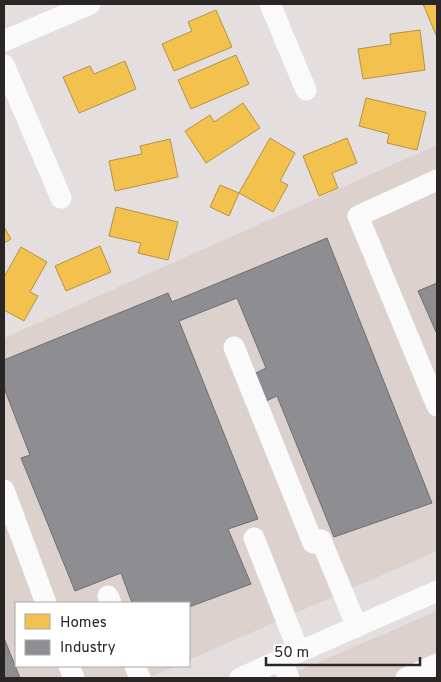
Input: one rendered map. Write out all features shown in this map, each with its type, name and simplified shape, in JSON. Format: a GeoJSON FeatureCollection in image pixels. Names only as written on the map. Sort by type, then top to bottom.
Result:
{"type":"FeatureCollection","features":[{"type":"Feature","properties":{"kind":"street"},"geometry":{"type":"LineString","coordinates":[[4,41],[90,4]]}},
{"type":"Feature","properties":{"kind":"street"},"geometry":{"type":"LineString","coordinates":[[270,4],[306,90]]}},
{"type":"Feature","properties":{"kind":"street"},"geometry":{"type":"LineString","coordinates":[[4,65],[61,198]]}},
{"type":"Feature","properties":{"kind":"street"},"geometry":{"type":"LineString","coordinates":[[437,180],[358,216],[437,406]]}},
{"type":"Feature","properties":{"kind":"street"},"geometry":{"type":"LineString","coordinates":[[234,347],[313,543],[321,540],[357,627]]}},
{"type":"Feature","properties":{"kind":"street"},"geometry":{"type":"LineString","coordinates":[[4,490],[46,602]]}},
{"type":"Feature","properties":{"kind":"street"},"geometry":{"type":"LineString","coordinates":[[254,538],[290,664]]}},
{"type":"Feature","properties":{"kind":"street"},"geometry":{"type":"LineString","coordinates":[[240,678],[290,664],[357,627],[437,592]]}},
{"type":"Feature","properties":{"kind":"street"},"geometry":{"type":"LineString","coordinates":[[406,678],[437,664]]}},
{"type":"Feature","properties":{"kind":"shaded area"},"geometry":{"type":"Polygon","coordinates":[[[437,145],[437,551],[190,660],[190,602],[15,602],[15,667],[174,667],[147,678],[4,678],[4,338],[437,145]]]}},
{"type":"Feature","properties":{"kind":"shaded area"},"geometry":{"type":"Polygon","coordinates":[[[437,611],[437,678],[282,678],[437,611]]]}},
{"type":"Feature","properties":{"kind":"building: Homes"},"geometry":{"type":"Polygon","coordinates":[[[423,4],[437,4],[436,35],[423,4]]]}},
{"type":"Feature","properties":{"kind":"building: Homes"},"geometry":{"type":"Polygon","coordinates":[[[216,10],[232,47],[174,71],[162,44],[192,31],[188,22],[216,10]]]}},
{"type":"Feature","properties":{"kind":"building: Homes"},"geometry":{"type":"Polygon","coordinates":[[[420,30],[425,70],[363,79],[358,49],[391,44],[390,34],[420,30]]]}},
{"type":"Feature","properties":{"kind":"building: Homes"},"geometry":{"type":"Polygon","coordinates":[[[236,55],[249,84],[191,109],[178,80],[236,55]]]}},
{"type":"Feature","properties":{"kind":"building: Homes"},"geometry":{"type":"Polygon","coordinates":[[[125,61],[136,89],[79,113],[63,77],[90,66],[94,74],[125,61]]]}},
{"type":"Feature","properties":{"kind":"building: Homes"},"geometry":{"type":"Polygon","coordinates":[[[366,98],[426,112],[417,150],[387,143],[389,134],[359,126],[366,98]]]}},
{"type":"Feature","properties":{"kind":"building: Homes"},"geometry":{"type":"Polygon","coordinates":[[[243,103],[260,128],[206,163],[185,131],[210,115],[214,122],[243,103]]]}},
{"type":"Feature","properties":{"kind":"building: Homes"},"geometry":{"type":"Polygon","coordinates":[[[270,138],[295,153],[280,181],[288,185],[273,212],[239,193],[270,138]]]}},
{"type":"Feature","properties":{"kind":"building: Homes"},"geometry":{"type":"Polygon","coordinates":[[[347,138],[357,163],[332,173],[338,188],[319,196],[303,156],[347,138]]]}},
{"type":"Feature","properties":{"kind":"building: Homes"},"geometry":{"type":"Polygon","coordinates":[[[170,139],[178,177],[115,191],[109,161],[142,154],[140,146],[170,139]]]}},
{"type":"Feature","properties":{"kind":"building: Homes"},"geometry":{"type":"Polygon","coordinates":[[[220,185],[239,193],[229,216],[210,207],[220,185]]]}},
{"type":"Feature","properties":{"kind":"building: Homes"},"geometry":{"type":"Polygon","coordinates":[[[116,207],[178,222],[168,260],[138,253],[141,243],[109,236],[116,207]]]}},
{"type":"Feature","properties":{"kind":"building: Homes"},"geometry":{"type":"Polygon","coordinates":[[[4,227],[11,239],[4,243],[4,227]]]}},
{"type":"Feature","properties":{"kind":"building: Homes"},"geometry":{"type":"Polygon","coordinates":[[[100,246],[111,272],[66,291],[55,266],[100,246]]]}},
{"type":"Feature","properties":{"kind":"building: Homes"},"geometry":{"type":"Polygon","coordinates":[[[21,247],[47,262],[30,292],[38,296],[24,321],[4,310],[4,277],[21,247]]]}},
{"type":"Feature","properties":{"kind":"building: Industry"},"geometry":{"type":"Polygon","coordinates":[[[327,238],[432,503],[334,537],[277,396],[262,403],[252,375],[266,368],[237,298],[179,321],[258,519],[228,529],[251,584],[190,607],[190,602],[132,602],[121,573],[75,591],[21,458],[30,455],[4,388],[4,360],[168,293],[172,302],[327,238]]]}},
{"type":"Feature","properties":{"kind":"building: Industry"},"geometry":{"type":"Polygon","coordinates":[[[437,283],[437,334],[418,291],[437,283]]]}},
{"type":"Feature","properties":{"kind":"building: Industry"},"geometry":{"type":"Polygon","coordinates":[[[4,638],[20,678],[4,678],[4,638]]]}}]}
